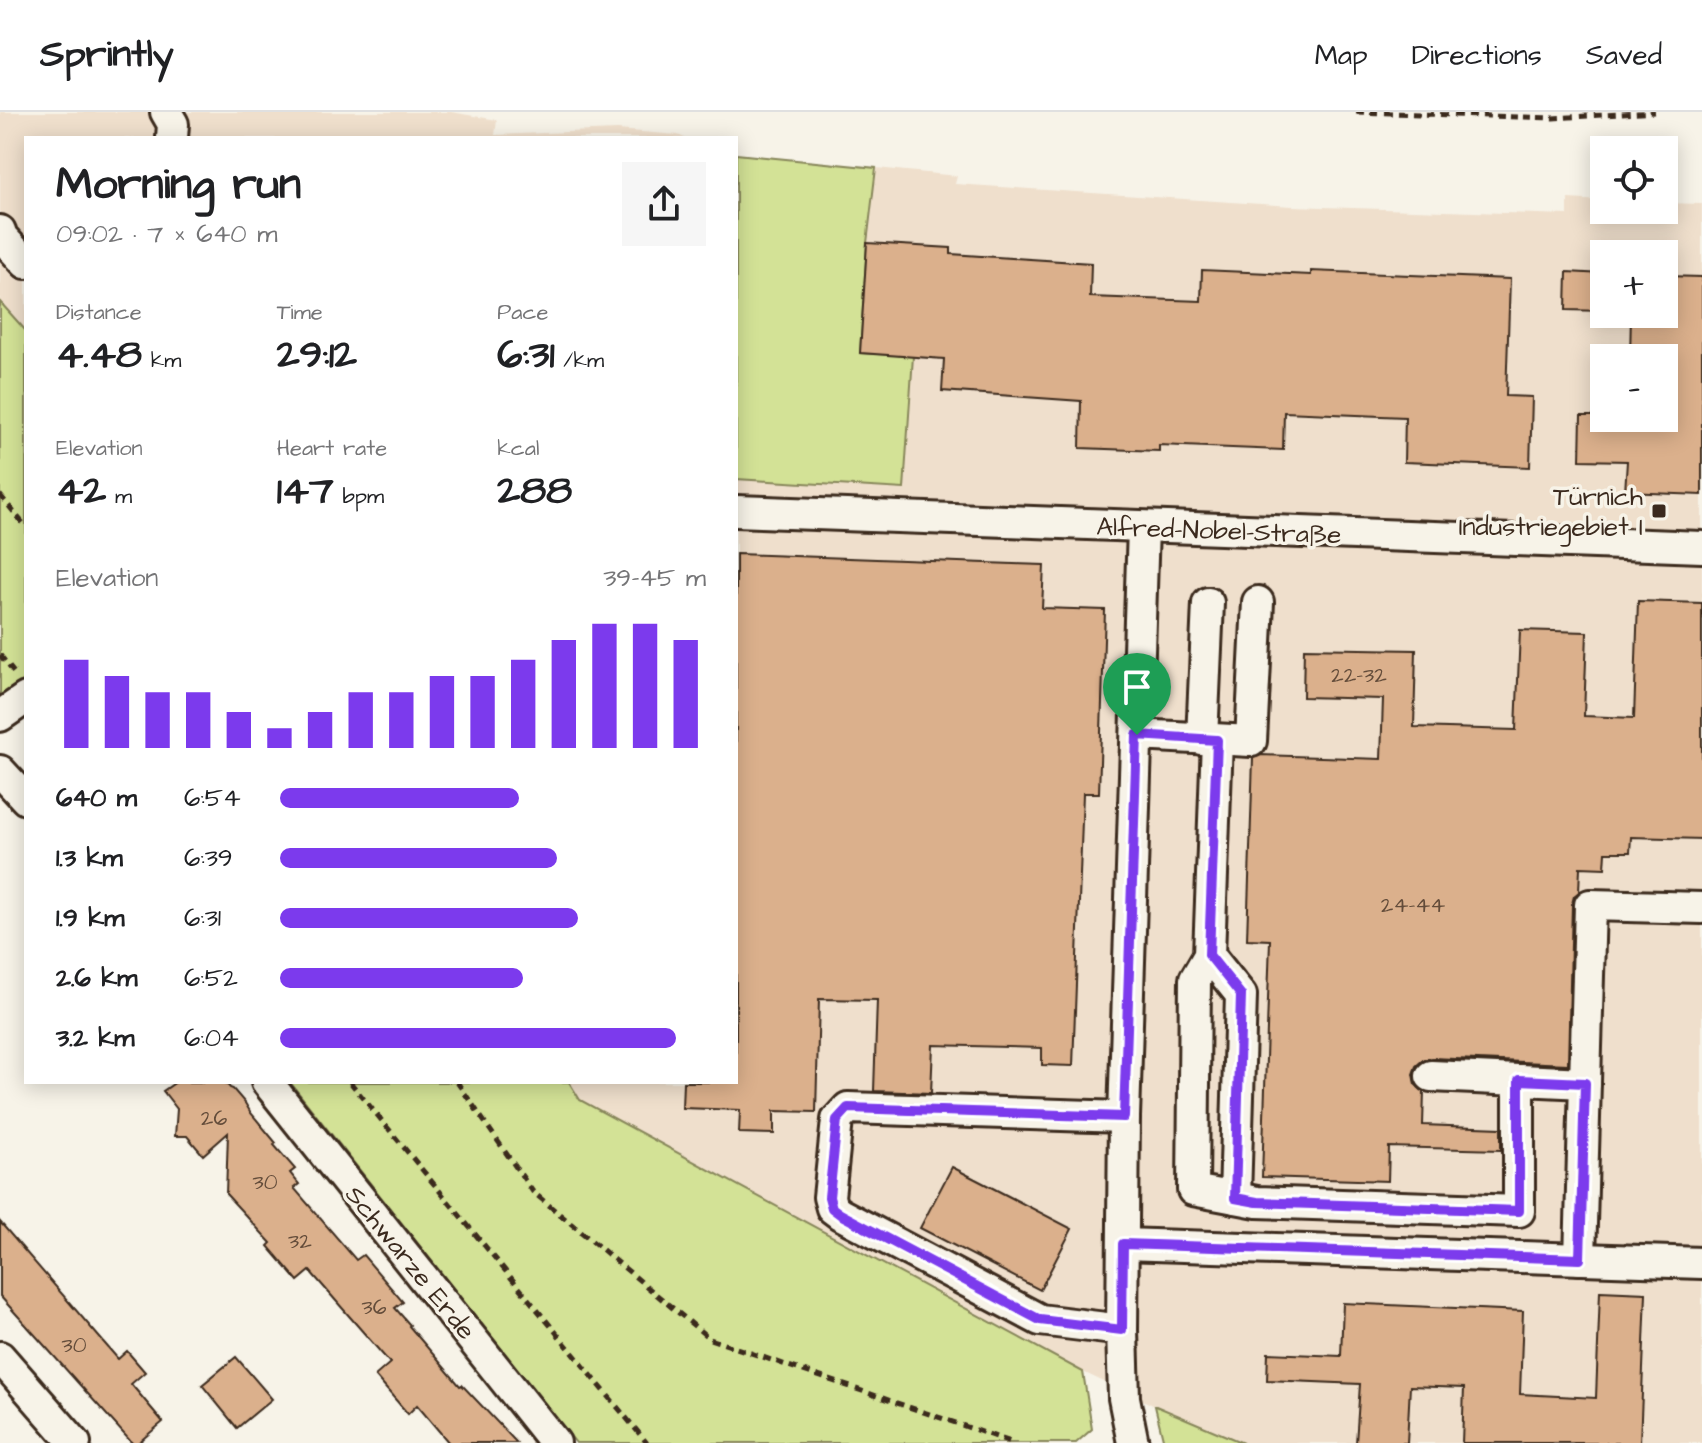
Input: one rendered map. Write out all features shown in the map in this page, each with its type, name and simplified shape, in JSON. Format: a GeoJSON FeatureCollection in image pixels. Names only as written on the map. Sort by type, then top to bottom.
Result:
{"type":"FeatureCollection","features":[{"type":"Feature","properties":{"kind":"street"},"geometry":{"type":"LineString","coordinates":[[166,112],[173,124],[172,136]]}},
{"type":"Feature","properties":{"kind":"street"},"geometry":{"type":"LineString","coordinates":[[0,231],[24,261]]}},
{"type":"Feature","properties":{"kind":"street","name":"Alfred-Nobel-Straße"},"geometry":{"type":"LineString","coordinates":[[738,511],[1702,547]]}},
{"type":"Feature","properties":{"kind":"street"},"geometry":{"type":"LineString","coordinates":[[1133,1443],[1124,1398],[1122,1330],[1124,1117],[1143,527]]}},
{"type":"Feature","properties":{"kind":"street"},"geometry":{"type":"LineString","coordinates":[[1137,735],[1251,741],[1258,602]]}},
{"type":"Feature","properties":{"kind":"street"},"geometry":{"type":"LineString","coordinates":[[1208,603],[1209,955],[1195,979],[1193,1190],[1257,1202],[1519,1211],[1519,1080]]}},
{"type":"Feature","properties":{"kind":"street"},"geometry":{"type":"LineString","coordinates":[[0,716],[24,699]]}},
{"type":"Feature","properties":{"kind":"street"},"geometry":{"type":"LineString","coordinates":[[0,771],[24,797]]}},
{"type":"Feature","properties":{"kind":"street"},"geometry":{"type":"LineString","coordinates":[[1584,1259],[1590,905],[1702,908]]}},
{"type":"Feature","properties":{"kind":"street"},"geometry":{"type":"LineString","coordinates":[[1209,955],[1241,995],[1235,1198]]}},
{"type":"Feature","properties":{"kind":"street"},"geometry":{"type":"LineString","coordinates":[[1431,1076],[1585,1083]]}},
{"type":"Feature","properties":{"kind":"street","name":"Schwarze Erde"},"geometry":{"type":"LineString","coordinates":[[269,1084],[555,1443]]}},
{"type":"Feature","properties":{"kind":"street"},"geometry":{"type":"LineString","coordinates":[[1122,1330],[1040,1320],[840,1214],[832,1208],[829,1197],[837,1120],[848,1108],[1124,1117]]}},
{"type":"Feature","properties":{"kind":"street"},"geometry":{"type":"LineString","coordinates":[[1123,1244],[1702,1263]]}},
{"type":"Feature","properties":{"kind":"street"},"geometry":{"type":"LineString","coordinates":[[0,1357],[75,1443]]}},
{"type":"Feature","properties":{"kind":"path"},"geometry":{"type":"LineString","coordinates":[[1356,112],[1553,118],[1655,112]]}},
{"type":"Feature","properties":{"kind":"path"},"geometry":{"type":"LineString","coordinates":[[0,495],[24,525]]}},
{"type":"Feature","properties":{"kind":"path"},"geometry":{"type":"LineString","coordinates":[[352,1084],[647,1443]]}},
{"type":"Feature","properties":{"kind":"path"},"geometry":{"type":"LineString","coordinates":[[458,1084],[533,1192],[710,1339],[1014,1443]]}},
{"type":"Feature","properties":{"kind":"shaded area"},"geometry":{"type":"Polygon","coordinates":[[[0,112],[451,112],[497,120],[495,135],[618,130],[680,136],[24,136],[24,329],[0,302],[0,112]]]}},
{"type":"Feature","properties":{"kind":"shaded area"},"geometry":{"type":"Polygon","coordinates":[[[876,168],[957,176],[955,184],[1292,206],[1568,215],[1568,199],[1590,200],[1590,224],[1678,224],[1678,203],[1702,204],[1702,1443],[1243,1443],[1083,1372],[580,1100],[570,1084],[738,1084],[738,479],[904,488],[860,353],[867,243],[876,168]]]}},
{"type":"Feature","properties":{"kind":"green space"},"geometry":{"type":"Polygon","coordinates":[[[738,154],[876,168],[867,243],[860,353],[913,356],[904,489],[738,479],[738,154]]]}},
{"type":"Feature","properties":{"kind":"green space"},"geometry":{"type":"Polygon","coordinates":[[[0,302],[24,329],[24,687],[0,704],[0,302]]]}},
{"type":"Feature","properties":{"kind":"green space"},"geometry":{"type":"Polygon","coordinates":[[[292,1084],[570,1084],[580,1100],[1083,1372],[1092,1429],[1076,1443],[576,1443],[292,1084]]]}},
{"type":"Feature","properties":{"kind":"green space"},"geometry":{"type":"Polygon","coordinates":[[[1156,1406],[1243,1443],[1164,1443],[1156,1406]]]}},
{"type":"Feature","properties":{"kind":"building"},"geometry":{"type":"Polygon","coordinates":[[[867,243],[951,248],[951,254],[1091,263],[1090,297],[1201,301],[1202,270],[1510,279],[1506,396],[1532,397],[1530,467],[1404,462],[1405,417],[1284,412],[1283,450],[1159,445],[1159,451],[1080,448],[1081,401],[942,391],[944,359],[860,353],[867,243]]]}},
{"type":"Feature","properties":{"kind":"building"},"geometry":{"type":"Polygon","coordinates":[[[1567,272],[1590,273],[1590,311],[1566,310],[1567,272]]]}},
{"type":"Feature","properties":{"kind":"building"},"geometry":{"type":"Polygon","coordinates":[[[1678,276],[1702,277],[1702,495],[1625,492],[1627,461],[1580,460],[1581,416],[1590,416],[1590,432],[1678,432],[1678,344],[1630,344],[1631,328],[1678,328],[1678,276]]]}},
{"type":"Feature","properties":{"kind":"building"},"geometry":{"type":"Polygon","coordinates":[[[738,554],[1044,565],[1042,608],[1105,610],[1099,793],[1083,793],[1073,1066],[1042,1065],[1042,1048],[933,1045],[931,1093],[874,1091],[877,1000],[819,999],[816,1112],[774,1111],[774,1134],[739,1133],[740,1110],[682,1108],[683,1084],[738,1084],[738,554]]]}},
{"type":"Feature","properties":{"kind":"building"},"geometry":{"type":"Polygon","coordinates":[[[1638,601],[1702,603],[1702,839],[1631,837],[1630,852],[1606,852],[1605,868],[1580,867],[1579,892],[1572,904],[1568,1064],[1432,1058],[1416,1066],[1413,1074],[1415,1084],[1424,1092],[1423,1125],[1501,1128],[1501,1150],[1389,1147],[1388,1181],[1262,1177],[1270,940],[1247,939],[1253,758],[1261,755],[1381,759],[1383,699],[1303,697],[1304,648],[1416,650],[1414,727],[1516,730],[1520,630],[1587,632],[1584,716],[1634,718],[1638,601]]]}},
{"type":"Feature","properties":{"kind":"building"},"geometry":{"type":"Polygon","coordinates":[[[173,1084],[227,1084],[233,1089],[295,1169],[290,1173],[299,1184],[294,1188],[356,1260],[363,1255],[403,1302],[395,1308],[409,1326],[460,1386],[517,1443],[449,1443],[417,1405],[408,1414],[375,1376],[390,1363],[310,1271],[298,1281],[268,1246],[271,1243],[226,1194],[228,1133],[203,1155],[187,1136],[175,1136],[177,1109],[163,1091],[173,1084]]]}},
{"type":"Feature","properties":{"kind":"building"},"geometry":{"type":"Polygon","coordinates":[[[952,1167],[1072,1229],[1040,1290],[920,1228],[952,1167]]]}},
{"type":"Feature","properties":{"kind":"building"},"geometry":{"type":"Polygon","coordinates":[[[0,1222],[118,1359],[127,1351],[145,1372],[131,1384],[163,1422],[138,1443],[132,1443],[0,1296],[0,1222]]]}},
{"type":"Feature","properties":{"kind":"building"},"geometry":{"type":"Polygon","coordinates":[[[1600,1291],[1646,1293],[1640,1443],[1462,1443],[1464,1388],[1410,1386],[1407,1443],[1356,1443],[1360,1384],[1267,1380],[1268,1353],[1341,1356],[1343,1303],[1523,1311],[1520,1394],[1596,1398],[1600,1291]]]}},
{"type":"Feature","properties":{"kind":"building"},"geometry":{"type":"Polygon","coordinates":[[[236,1357],[272,1399],[237,1428],[202,1385],[236,1357]]]}},
{"type":"Feature","properties":{"kind":"place","name":"Türnich Industriegebiet I"},"geometry":{"type":"Point","coordinates":[1659,511]}},
{"type":"Feature","properties":{"kind":"route"},"geometry":{"type":"LineString","coordinates":[[1137,735],[1217,740],[1209,955],[1241,995],[1235,1198],[1257,1202],[1519,1211],[1519,1080],[1585,1083],[1580,1259],[1123,1244],[1122,1330],[1040,1320],[832,1208],[829,1197],[837,1120],[848,1108],[1124,1117],[1137,735]]}}]}
